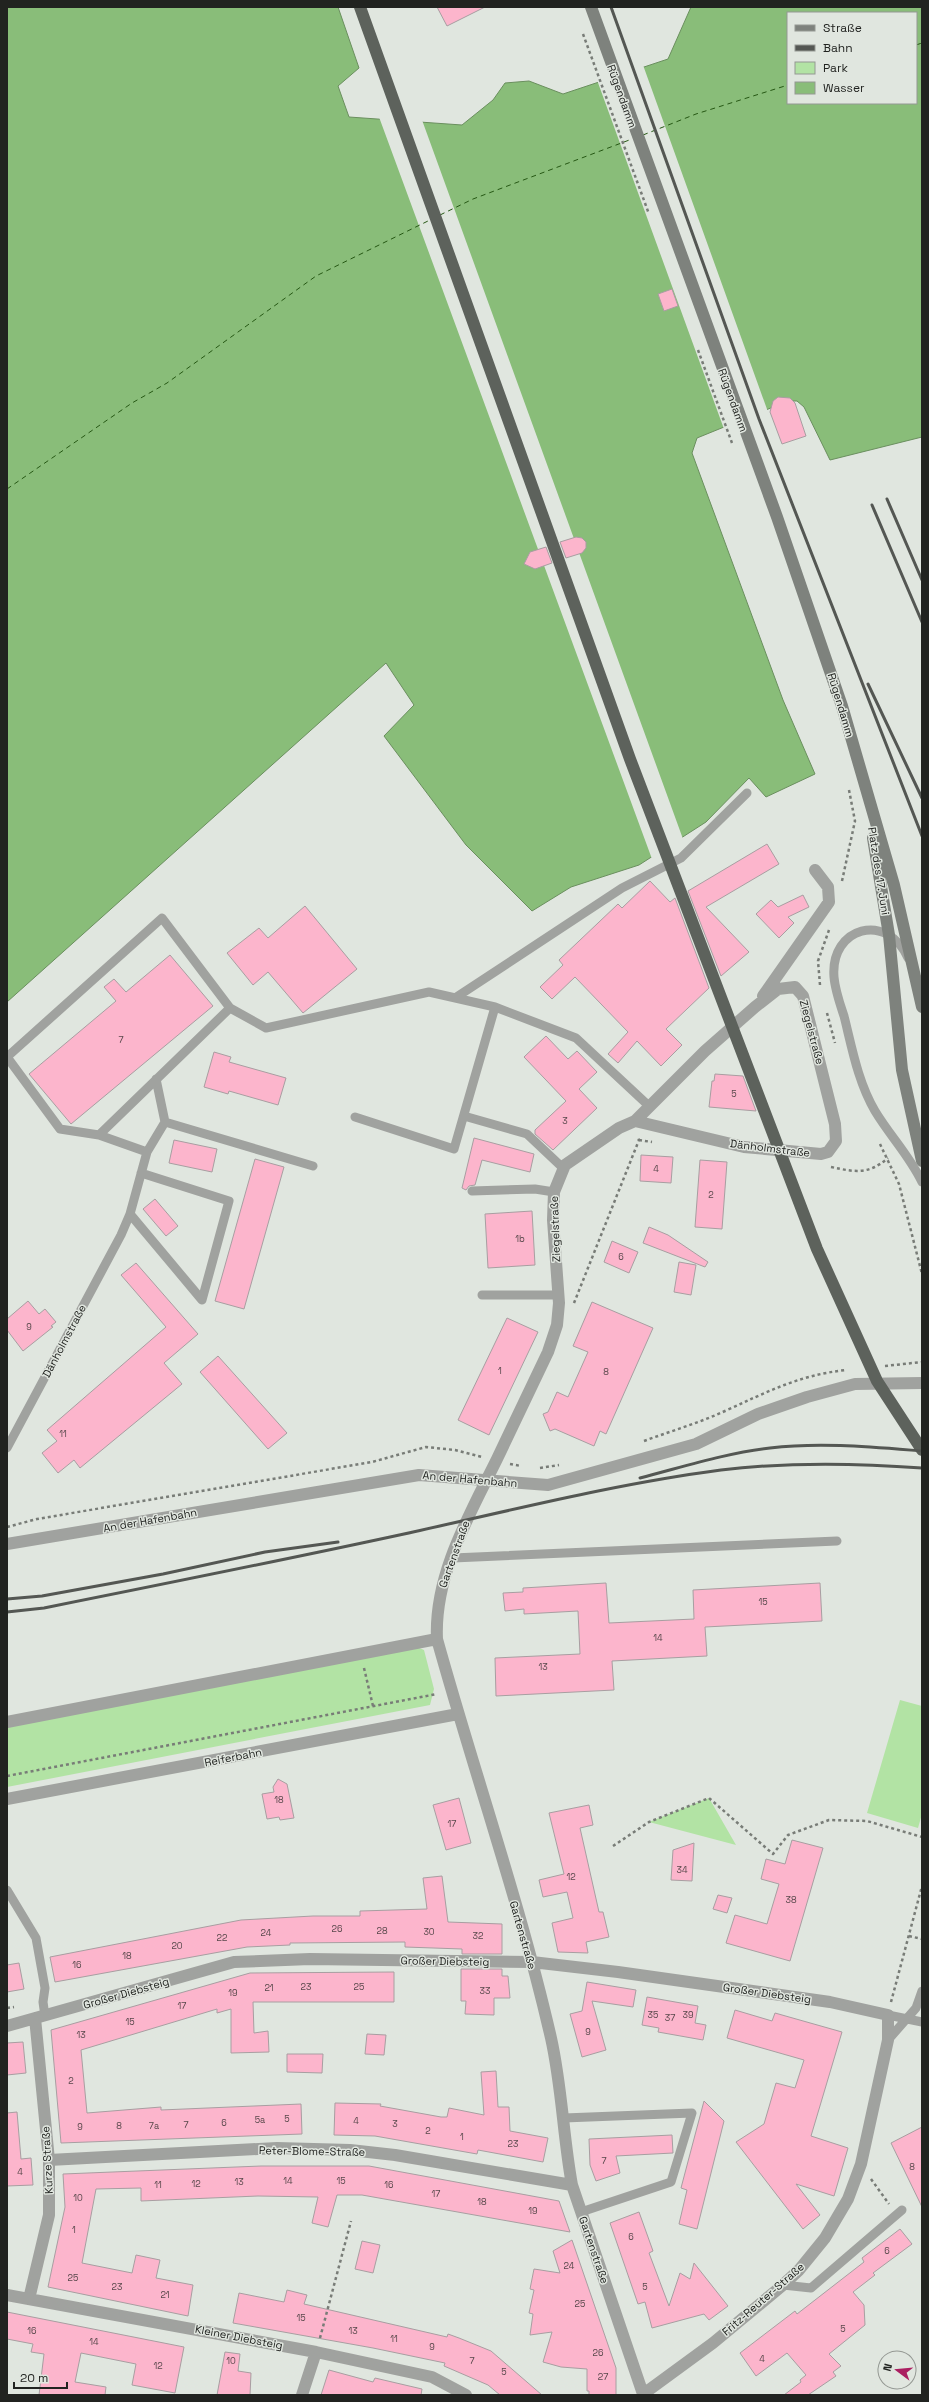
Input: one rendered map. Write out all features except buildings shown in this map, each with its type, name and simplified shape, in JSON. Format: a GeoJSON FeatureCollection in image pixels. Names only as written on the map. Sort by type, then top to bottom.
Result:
{"type":"FeatureCollection","features":[{"type":"Feature","properties":{"kind":"highway"},"geometry":{"type":"LineString","coordinates":[[360,7],[630,759],[814,1241],[877,1382],[922,1450]]}},
{"type":"Feature","properties":{"kind":"main road","name":"Rügendamm"},"geometry":{"type":"LineString","coordinates":[[591,7],[613,72],[777,517],[842,706],[867,796]]}},
{"type":"Feature","properties":{"kind":"main road","name":"Platz des 17. Juni"},"geometry":{"type":"LineString","coordinates":[[867,796],[889,935],[902,1070],[922,1161]]}},
{"type":"Feature","properties":{"kind":"main road","name":"Platz des 17. Juni"},"geometry":{"type":"LineString","coordinates":[[867,796],[894,885],[922,1007]]}},
{"type":"Feature","properties":{"kind":"street","name":"Ziegelstraße"},"geometry":{"type":"LineString","coordinates":[[755,1007],[829,902],[828,887],[815,870]]}},
{"type":"Feature","properties":{"kind":"street","name":"Ziegelstraße"},"geometry":{"type":"LineString","coordinates":[[486,1480],[548,1352],[557,1325],[559,1295],[553,1220],[554,1192],[565,1165],[596,1143],[635,1120],[755,1007],[778,989],[795,987],[803,996],[835,1124]]}},
{"type":"Feature","properties":{"kind":"street","name":"Dänholmstraße"},"geometry":{"type":"LineString","coordinates":[[635,1120],[744,1147],[821,1154],[828,1152],[836,1141],[835,1124]]}},
{"type":"Feature","properties":{"kind":"street","name":"An der Hafenbahn"},"geometry":{"type":"LineString","coordinates":[[7,1544],[398,1477],[419,1475],[548,1484],[696,1444],[758,1414],[807,1396],[855,1384],[922,1383]]}},
{"type":"Feature","properties":{"kind":"street","name":"Gartenstraße"},"geometry":{"type":"LineString","coordinates":[[486,1480],[467,1518],[453,1558],[442,1582],[436,1616],[437,1639],[532,1962],[553,2046],[564,2118],[566,2152],[572,2185],[642,2394]]}},
{"type":"Feature","properties":{"kind":"street"},"geometry":{"type":"LineString","coordinates":[[7,1722],[437,1639]]}},
{"type":"Feature","properties":{"kind":"street","name":"Reiferbahn"},"geometry":{"type":"LineString","coordinates":[[7,1799],[458,1714]]}},
{"type":"Feature","properties":{"kind":"street","name":"Großer Diebsteig"},"geometry":{"type":"LineString","coordinates":[[7,2026],[234,1962],[310,1959],[532,1962],[618,1972],[830,2002],[888,2015]]}},
{"type":"Feature","properties":{"kind":"street","name":"Fritz-Reuter-Straße"},"geometry":{"type":"LineString","coordinates":[[642,2394],[660,2384],[783,2285],[799,2270],[825,2238],[848,2199],[861,2164],[888,2040],[888,2015]]}},
{"type":"Feature","properties":{"kind":"street","name":"Kurze Straße"},"geometry":{"type":"LineString","coordinates":[[29,2299],[49,2215],[49,2160],[40,2017]]}},
{"type":"Feature","properties":{"kind":"street","name":"Peter-Blome-Straße"},"geometry":{"type":"LineString","coordinates":[[49,2160],[277,2148],[350,2150],[395,2155],[572,2185]]}},
{"type":"Feature","properties":{"kind":"street","name":"Kleiner Diebsteig"},"geometry":{"type":"LineString","coordinates":[[7,2295],[316,2352],[432,2377],[466,2395]]}},
{"type":"Feature","properties":{"kind":"street"},"geometry":{"type":"LineString","coordinates":[[302,2395],[316,2352]]}},
{"type":"Feature","properties":{"kind":"lane"},"geometry":{"type":"LineString","coordinates":[[454,998],[622,888],[681,858],[747,793]]}},
{"type":"Feature","properties":{"kind":"lane"},"geometry":{"type":"LineString","coordinates":[[147,1152],[99,1135],[60,1129],[7,1057],[162,918],[230,1008],[266,1028],[428,992],[495,1007],[576,1038],[649,1106]]}},
{"type":"Feature","properties":{"kind":"lane"},"geometry":{"type":"LineString","coordinates":[[913,968],[899,943],[889,935],[877,929],[862,930],[849,936],[840,946],[834,960],[834,978],[866,1095],[876,1112],[901,1145],[922,1182]]}},
{"type":"Feature","properties":{"kind":"lane"},"geometry":{"type":"LineString","coordinates":[[356,1117],[454,1149],[495,1007]]}},
{"type":"Feature","properties":{"kind":"lane"},"geometry":{"type":"LineString","coordinates":[[99,1135],[230,1008]]}},
{"type":"Feature","properties":{"kind":"lane"},"geometry":{"type":"LineString","coordinates":[[156,1079],[165,1122],[313,1166]]}},
{"type":"Feature","properties":{"kind":"lane"},"geometry":{"type":"LineString","coordinates":[[464,1116],[527,1134],[563,1168]]}},
{"type":"Feature","properties":{"kind":"lane","name":"Dänholmstraße"},"geometry":{"type":"LineString","coordinates":[[7,1448],[121,1235],[130,1214],[147,1152],[165,1122]]}},
{"type":"Feature","properties":{"kind":"lane"},"geometry":{"type":"LineString","coordinates":[[130,1214],[202,1300],[229,1201],[141,1173]]}},
{"type":"Feature","properties":{"kind":"lane"},"geometry":{"type":"LineString","coordinates":[[472,1191],[535,1189],[554,1192]]}},
{"type":"Feature","properties":{"kind":"lane"},"geometry":{"type":"LineString","coordinates":[[482,1295],[559,1295]]}},
{"type":"Feature","properties":{"kind":"lane"},"geometry":{"type":"LineString","coordinates":[[453,1558],[837,1541]]}},
{"type":"Feature","properties":{"kind":"lane"},"geometry":{"type":"LineString","coordinates":[[7,1890],[36,1938],[45,1988],[40,2017]]}},
{"type":"Feature","properties":{"kind":"lane"},"geometry":{"type":"LineString","coordinates":[[888,2040],[916,2008],[922,1991]]}},
{"type":"Feature","properties":{"kind":"lane"},"geometry":{"type":"LineString","coordinates":[[888,2015],[922,2022]]}},
{"type":"Feature","properties":{"kind":"lane"},"geometry":{"type":"LineString","coordinates":[[564,2118],[692,2113],[671,2182],[581,2212]]}},
{"type":"Feature","properties":{"kind":"lane"},"geometry":{"type":"LineString","coordinates":[[783,2285],[811,2288],[899,2212]]}},
{"type":"Feature","properties":{"kind":"path"},"geometry":{"type":"LineString","coordinates":[[585,38],[598,78],[649,214]]}},
{"type":"Feature","properties":{"kind":"path"},"geometry":{"type":"LineString","coordinates":[[696,343],[728,431]]}},
{"type":"Feature","properties":{"kind":"path"},"geometry":{"type":"LineString","coordinates":[[880,1366],[922,1362]]}},
{"type":"Feature","properties":{"kind":"path"},"geometry":{"type":"LineString","coordinates":[[638,1444],[724,1412],[790,1381],[823,1372],[850,1369]]}},
{"type":"Feature","properties":{"kind":"path"},"geometry":{"type":"LineString","coordinates":[[7,1527],[38,1519],[372,1462],[426,1447],[455,1450],[525,1467]]}},
{"type":"Feature","properties":{"kind":"path"},"geometry":{"type":"LineString","coordinates":[[535,1468],[566,1464]]}},
{"type":"Feature","properties":{"kind":"path"},"geometry":{"type":"LineString","coordinates":[[361,1654],[373,1706]]}},
{"type":"Feature","properties":{"kind":"path"},"geometry":{"type":"LineString","coordinates":[[7,1776],[452,1691]]}},
{"type":"Feature","properties":{"kind":"path"},"geometry":{"type":"LineString","coordinates":[[613,1846],[649,1822],[709,1798],[773,1854],[788,1835],[829,1820],[867,1821],[922,1837]]}},
{"type":"Feature","properties":{"kind":"path"},"geometry":{"type":"LineString","coordinates":[[888,2015],[922,1886]]}},
{"type":"Feature","properties":{"kind":"path"},"geometry":{"type":"LineString","coordinates":[[908,1936],[922,1939]]}},
{"type":"Feature","properties":{"kind":"path"},"geometry":{"type":"LineString","coordinates":[[861,2164],[899,2212]]}},
{"type":"Feature","properties":{"kind":"path"},"geometry":{"type":"LineString","coordinates":[[316,2352],[351,2220]]}},
{"type":"Feature","properties":{"kind":"green space"},"geometry":{"type":"Polygon","coordinates":[[[417,1647],[424,1650],[434,1689],[430,1705],[7,1787],[7,1725],[417,1647]]]}},
{"type":"Feature","properties":{"kind":"green space"},"geometry":{"type":"Polygon","coordinates":[[[900,1700],[922,1706],[922,1814],[918,1828],[867,1813],[900,1700]]]}},
{"type":"Feature","properties":{"kind":"green space"},"geometry":{"type":"Polygon","coordinates":[[[709,1798],[736,1845],[649,1822],[709,1798]]]}},
{"type":"Feature","properties":{"kind":"water"},"geometry":{"type":"Polygon","coordinates":[[[7,7],[338,7],[359,68],[338,86],[349,117],[462,125],[493,100],[505,83],[529,81],[563,94],[668,59],[691,7],[922,7],[922,437],[830,460],[804,407],[797,401],[788,401],[697,438],[692,453],[783,700],[815,774],[766,797],[749,778],[706,822],[639,865],[571,887],[532,911],[466,845],[384,736],[414,705],[386,663],[7,1002],[7,7]]]}},
{"type":"Feature","properties":{"kind":"pier"},"geometry":{"type":"Polygon","coordinates":[[[643,65],[768,412],[724,429],[597,80],[643,65]]]}},
{"type":"Feature","properties":{"kind":"pier"},"geometry":{"type":"Polygon","coordinates":[[[379,117],[422,120],[683,839],[652,859],[379,117]]]}},
{"type":"Feature","properties":{"kind":"ferry route"},"geometry":{"type":"LineString","coordinates":[[917,45],[922,43]]}},
{"type":"Feature","properties":{"kind":"ferry route"},"geometry":{"type":"LineString","coordinates":[[643,135],[696,114],[787,85]]}},
{"type":"Feature","properties":{"kind":"ferry route"},"geometry":{"type":"LineString","coordinates":[[440,215],[473,199],[632,139]]}},
{"type":"Feature","properties":{"kind":"ferry route"},"geometry":{"type":"LineString","coordinates":[[7,489],[132,403],[167,383],[316,276],[430,220]]}},
{"type":"Feature","properties":{"kind":"railway"},"geometry":{"type":"LineString","coordinates":[[611,7],[759,419],[922,836]]}},
{"type":"Feature","properties":{"kind":"railway"},"geometry":{"type":"LineString","coordinates":[[887,499],[922,580]]}},
{"type":"Feature","properties":{"kind":"railway"},"geometry":{"type":"LineString","coordinates":[[872,505],[922,622]]}},
{"type":"Feature","properties":{"kind":"railway"},"geometry":{"type":"LineString","coordinates":[[868,684],[922,798]]}},
{"type":"Feature","properties":{"kind":"railway"},"geometry":{"type":"LineString","coordinates":[[640,1478],[721,1457],[754,1450],[789,1446],[827,1445],[922,1451]]}},
{"type":"Feature","properties":{"kind":"railway"},"geometry":{"type":"LineString","coordinates":[[7,1612],[44,1608],[179,1581],[404,1534],[601,1490],[681,1476],[746,1467],[821,1464],[922,1468]]}},
{"type":"Feature","properties":{"kind":"railway"},"geometry":{"type":"LineString","coordinates":[[7,1599],[42,1596],[163,1574],[265,1552],[338,1542]]}}]}
